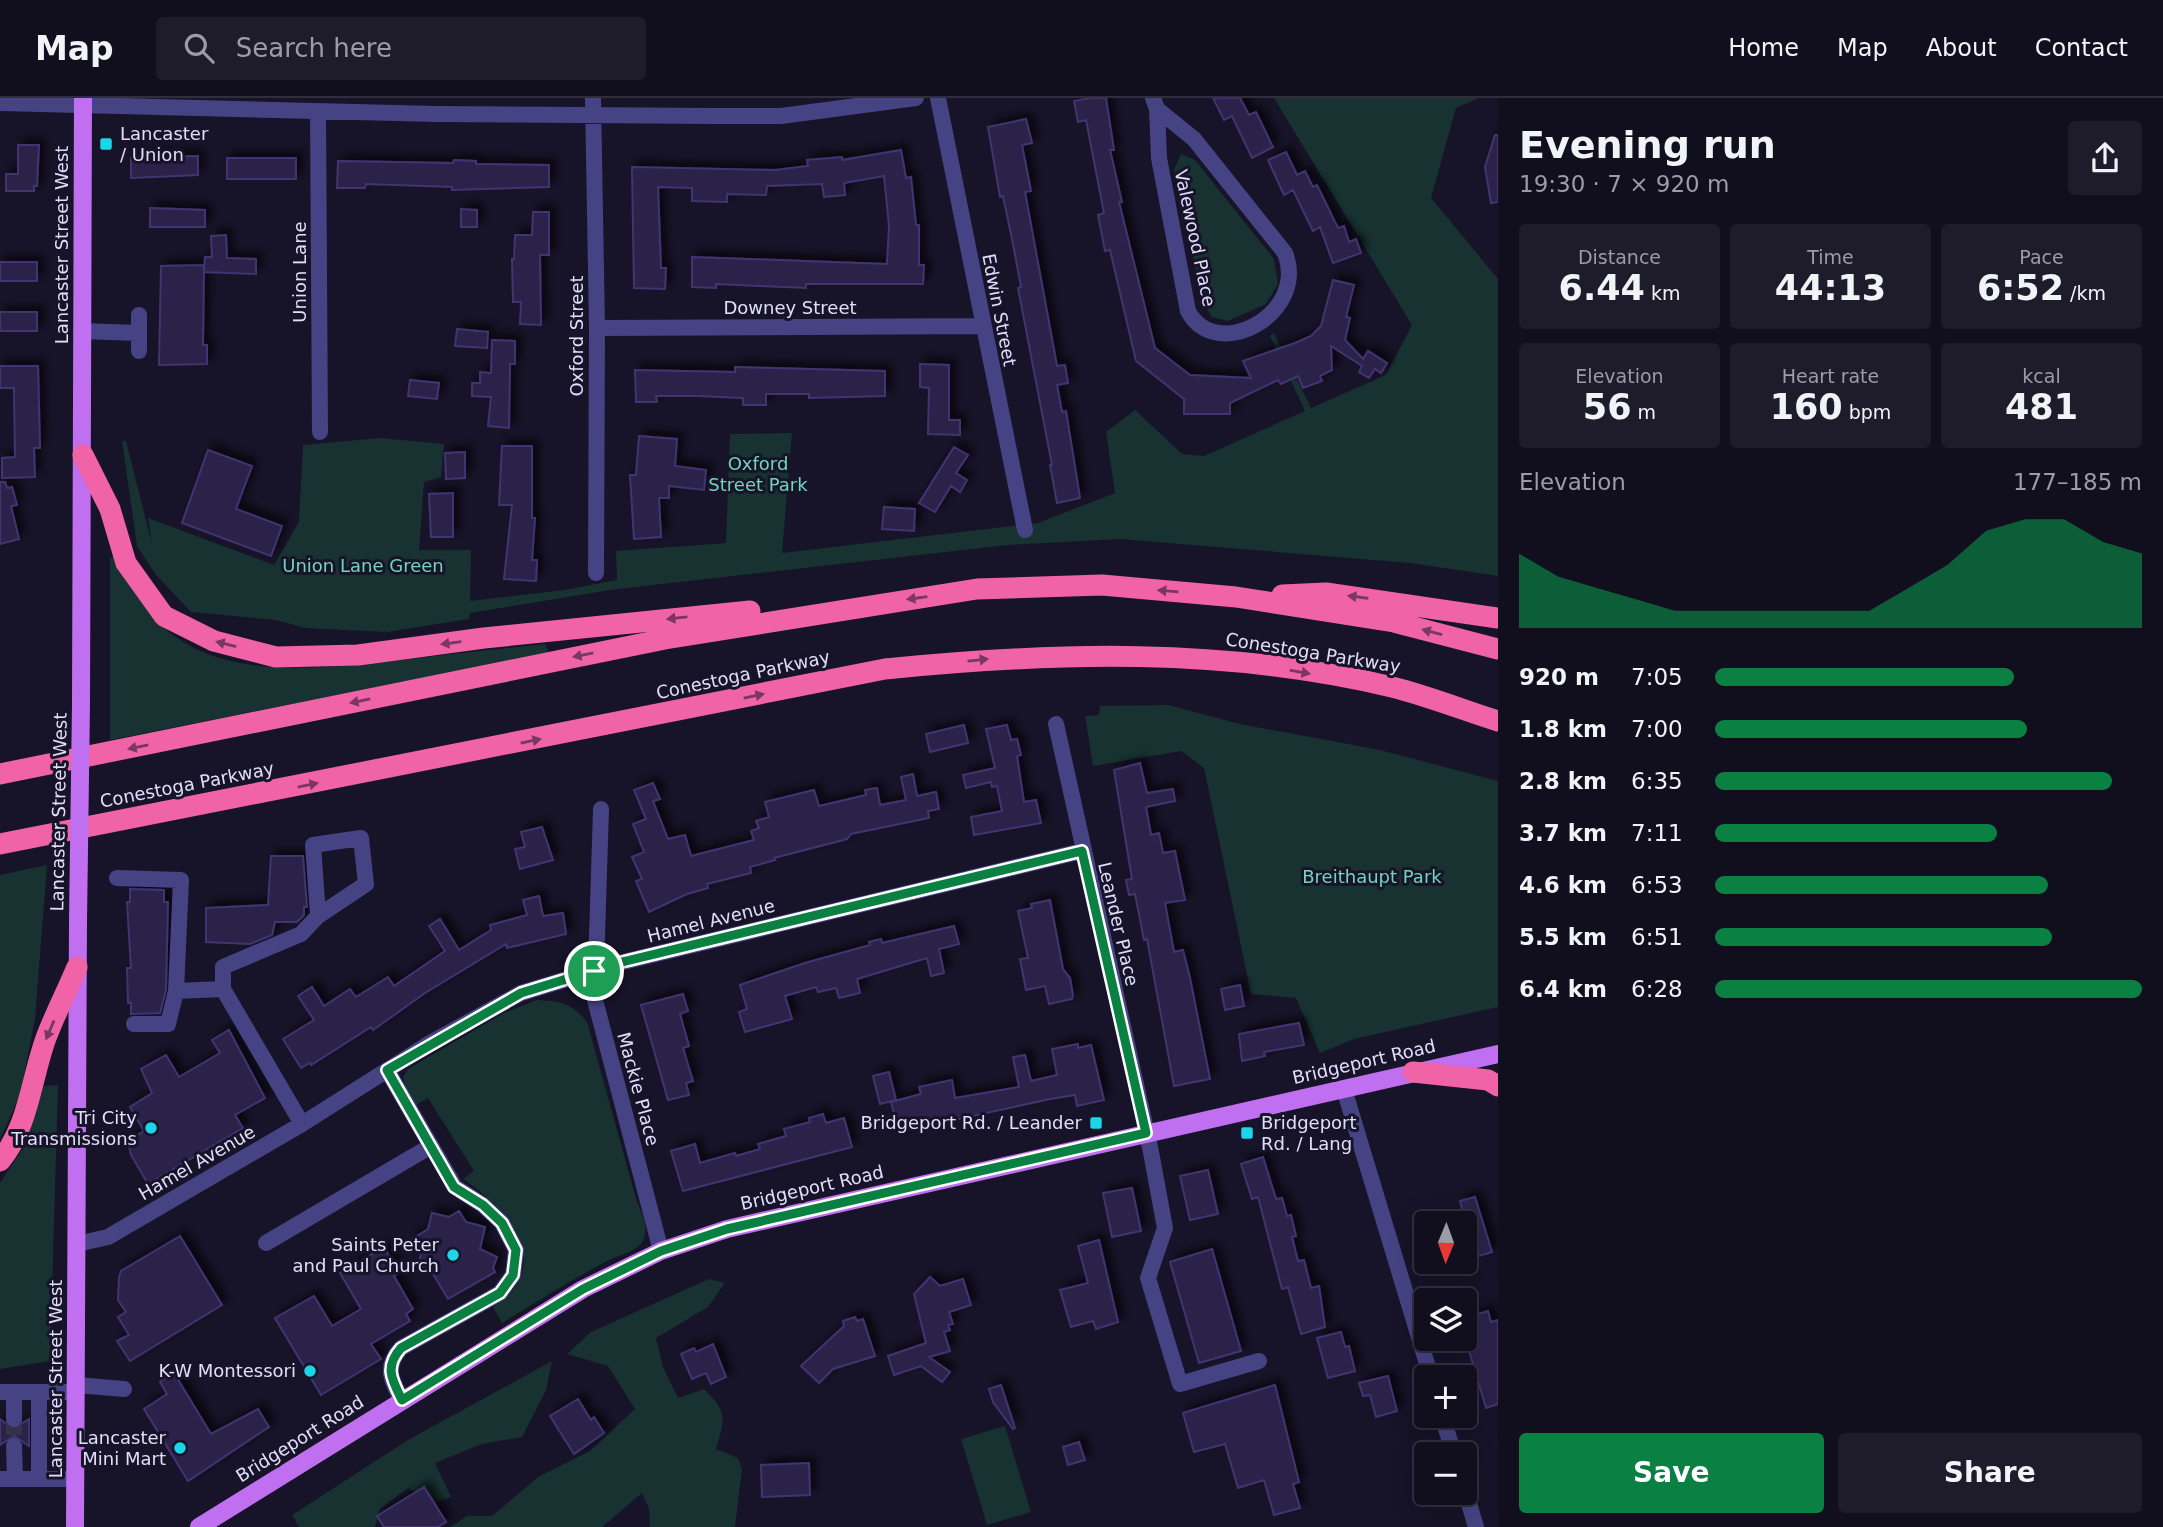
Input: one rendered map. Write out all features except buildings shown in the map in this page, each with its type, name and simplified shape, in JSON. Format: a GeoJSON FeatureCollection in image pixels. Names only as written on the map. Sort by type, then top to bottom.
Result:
{"type":"FeatureCollection","features":[{"type":"Feature","properties":{"kind":"highway"},"geometry":{"type":"LineString","coordinates":[[83,455],[110,509],[126,563],[164,616],[214,641],[276,657],[358,655],[484,638],[768,609],[843,609]]}},
{"type":"Feature","properties":{"kind":"highway"},"geometry":{"type":"LineString","coordinates":[[0,774],[665,639],[977,589],[1088,586],[1236,597],[1394,622],[1498,649]]}},
{"type":"Feature","properties":{"kind":"highway"},"geometry":{"type":"LineString","coordinates":[[1236,597],[1326,593],[1498,618]]}},
{"type":"Feature","properties":{"kind":"highway","name":"Conestoga Parkway"},"geometry":{"type":"LineString","coordinates":[[0,844],[885,669],[998,658],[1070,655],[1233,660],[1392,687],[1498,722]]}},
{"type":"Feature","properties":{"kind":"highway"},"geometry":{"type":"LineString","coordinates":[[0,859],[169,820],[260,794]]}},
{"type":"Feature","properties":{"kind":"highway"},"geometry":{"type":"LineString","coordinates":[[0,1161],[10,1149],[31,1096],[45,1039],[77,967]]}},
{"type":"Feature","properties":{"kind":"highway"},"geometry":{"type":"LineString","coordinates":[[1413,1072],[1488,1080],[1498,1086]]}},
{"type":"Feature","properties":{"kind":"main road","name":"Lancaster Street West"},"geometry":{"type":"LineString","coordinates":[[75,1527],[83,101]]}},
{"type":"Feature","properties":{"kind":"main road","name":"Bridgeport Road"},"geometry":{"type":"LineString","coordinates":[[200,1527],[583,1289],[661,1251],[727,1229],[1498,1054]]}},
{"type":"Feature","properties":{"kind":"main road"},"geometry":{"type":"LineString","coordinates":[[76,1498],[87,1527]]}},
{"type":"Feature","properties":{"kind":"street","name":"Oxford Street"},"geometry":{"type":"LineString","coordinates":[[593,98],[597,328],[596,573]]}},
{"type":"Feature","properties":{"kind":"street"},"geometry":{"type":"LineString","coordinates":[[0,103],[83,101],[318,111],[340,105],[593,115],[781,116],[916,98]]}},
{"type":"Feature","properties":{"kind":"street","name":"Edwin Street"},"geometry":{"type":"LineString","coordinates":[[938,98],[1025,530]]}},
{"type":"Feature","properties":{"kind":"street","name":"Valewood Place"},"geometry":{"type":"LineString","coordinates":[[1155,104],[1194,139],[1285,253],[1290,265],[1291,277],[1281,305],[1238,332],[1207,332],[1195,324],[1188,311],[1159,158],[1155,104]]}},
{"type":"Feature","properties":{"kind":"street","name":"Union Lane"},"geometry":{"type":"LineString","coordinates":[[318,111],[320,432]]}},
{"type":"Feature","properties":{"kind":"street"},"geometry":{"type":"LineString","coordinates":[[139,315],[139,351]]}},
{"type":"Feature","properties":{"kind":"street","name":"Downey Street"},"geometry":{"type":"LineString","coordinates":[[597,328],[982,326]]}},
{"type":"Feature","properties":{"kind":"street"},"geometry":{"type":"LineString","coordinates":[[82,331],[139,333]]}},
{"type":"Feature","properties":{"kind":"street","name":"Leander Place"},"geometry":{"type":"LineString","coordinates":[[1056,724],[1165,1228],[1148,1278],[1180,1384],[1259,1362]]}},
{"type":"Feature","properties":{"kind":"street","name":"Mackie Place"},"geometry":{"type":"LineString","coordinates":[[601,809],[595,1000],[661,1251]]}},
{"type":"Feature","properties":{"kind":"street"},"geometry":{"type":"LineString","coordinates":[[302,1124],[223,989],[223,967],[301,934],[318,916],[366,884],[360,838],[313,845],[318,916]]}},
{"type":"Feature","properties":{"kind":"street","name":"Hamel Avenue"},"geometry":{"type":"LineString","coordinates":[[77,1244],[108,1237],[521,993],[594,971],[1082,851]]}},
{"type":"Feature","properties":{"kind":"street"},"geometry":{"type":"LineString","coordinates":[[117,878],[181,880],[176,990],[168,1024],[134,1024]]}},
{"type":"Feature","properties":{"kind":"street"},"geometry":{"type":"LineString","coordinates":[[176,990],[223,989]]}},
{"type":"Feature","properties":{"kind":"street"},"geometry":{"type":"LineString","coordinates":[[387,1070],[454,1187],[483,1205],[502,1223],[516,1250],[513,1275],[500,1293],[401,1348],[392,1358],[389,1375],[402,1400]]}},
{"type":"Feature","properties":{"kind":"street"},"geometry":{"type":"LineString","coordinates":[[1344,1088],[1427,1365]]}},
{"type":"Feature","properties":{"kind":"street"},"geometry":{"type":"LineString","coordinates":[[266,1243],[431,1146]]}},
{"type":"Feature","properties":{"kind":"street"},"geometry":{"type":"LineString","coordinates":[[14,1419],[7,1392],[124,1389]]}},
{"type":"Feature","properties":{"kind":"street"},"geometry":{"type":"LineString","coordinates":[[39,1392],[39,1479]]}},
{"type":"Feature","properties":{"kind":"street"},"geometry":{"type":"LineString","coordinates":[[14,1446],[7,1479],[76,1479]]}},
{"type":"Feature","properties":{"kind":"street"},"geometry":{"type":"LineString","coordinates":[[1469,1505],[1476,1527]]}},
{"type":"Feature","properties":{"kind":"green space"},"geometry":{"type":"Polygon","coordinates":[[[1274,98],[1479,98],[1456,108],[1431,198],[1498,279],[1498,576],[1410,563],[1120,539],[1008,545],[617,589],[470,613],[469,619],[387,632],[305,628],[276,620],[191,612],[156,575],[137,546],[122,441],[126,441],[152,544],[148,518],[274,565],[299,522],[303,445],[380,438],[444,444],[441,477],[424,482],[419,550],[471,550],[470,601],[564,590],[617,580],[616,551],[726,543],[730,434],[792,433],[782,553],[1038,523],[1115,493],[1106,432],[1135,410],[1182,454],[1204,456],[1305,411],[1270,336],[1274,333],[1311,408],[1386,375],[1412,325],[1274,98]]]}},
{"type":"Feature","properties":{"kind":"green space"},"geometry":{"type":"Polygon","coordinates":[[[1181,154],[1195,160],[1274,259],[1278,284],[1266,304],[1228,321],[1212,317],[1203,302],[1174,170],[1181,154]]]}},
{"type":"Feature","properties":{"kind":"green space"},"geometry":{"type":"Polygon","coordinates":[[[116,555],[148,610],[172,635],[202,651],[234,662],[269,667],[341,666],[545,644],[549,653],[110,740],[110,558],[116,555]]]}},
{"type":"Feature","properties":{"kind":"green space","name":"Breithaupt Park"},"geometry":{"type":"Polygon","coordinates":[[[1168,705],[1240,724],[1380,750],[1498,781],[1498,1007],[1354,1039],[1320,1053],[1296,998],[1251,994],[1204,768],[1181,751],[1093,766],[1085,716],[1099,715],[1100,706],[1168,705]]]}},
{"type":"Feature","properties":{"kind":"green space"},"geometry":{"type":"Polygon","coordinates":[[[47,865],[35,1019],[20,1095],[0,1139],[0,875],[47,865]]]}},
{"type":"Feature","properties":{"kind":"green space"},"geometry":{"type":"Polygon","coordinates":[[[537,1000],[565,1004],[587,1022],[645,1223],[645,1234],[641,1244],[634,1249],[594,1268],[502,1323],[493,1307],[512,1291],[522,1274],[523,1256],[519,1239],[496,1206],[463,1179],[474,1171],[428,1098],[416,1105],[403,1077],[408,1069],[504,1013],[537,1000]]]}},
{"type":"Feature","properties":{"kind":"green space"},"geometry":{"type":"Polygon","coordinates":[[[58,1085],[50,1361],[0,1369],[0,1183],[24,1147],[44,1086],[58,1085]]]}},
{"type":"Feature","properties":{"kind":"green space"},"geometry":{"type":"Polygon","coordinates":[[[709,1279],[725,1283],[708,1307],[656,1338],[663,1367],[678,1398],[704,1389],[721,1410],[722,1423],[716,1449],[738,1458],[742,1469],[735,1527],[650,1527],[649,1509],[642,1493],[602,1527],[450,1527],[467,1516],[492,1516],[538,1477],[590,1451],[635,1409],[608,1366],[567,1354],[591,1332],[709,1279]]]}},
{"type":"Feature","properties":{"kind":"green space"},"geometry":{"type":"Polygon","coordinates":[[[552,1361],[546,1390],[522,1437],[482,1444],[435,1463],[451,1497],[433,1503],[408,1488],[380,1509],[375,1527],[299,1527],[292,1515],[408,1440],[552,1361]]]}},
{"type":"Feature","properties":{"kind":"green space"},"geometry":{"type":"Polygon","coordinates":[[[1005,1426],[1031,1512],[987,1525],[961,1439],[1005,1426]]]}},
{"type":"Feature","properties":{"kind":"tunnel"},"geometry":{"type":"LineString","coordinates":[[14,1419],[14,1446]]}},
{"type":"Feature","properties":{"kind":"place","name":"Lancaster / Union"},"geometry":{"type":"Point","coordinates":[106,144]}},
{"type":"Feature","properties":{"kind":"place","name":"Bridgeport Rd. / Leander"},"geometry":{"type":"Point","coordinates":[1096,1123]}},
{"type":"Feature","properties":{"kind":"place","name":"Tri City Transmissions"},"geometry":{"type":"Point","coordinates":[151,1128]}},
{"type":"Feature","properties":{"kind":"place","name":"Bridgeport Rd. / Lang"},"geometry":{"type":"Point","coordinates":[1247,1133]}},
{"type":"Feature","properties":{"kind":"place","name":"Saints Peter and Paul Church"},"geometry":{"type":"Point","coordinates":[453,1255]}},
{"type":"Feature","properties":{"kind":"place","name":"K-W Montessori"},"geometry":{"type":"Point","coordinates":[310,1371]}},
{"type":"Feature","properties":{"kind":"place","name":"Lancaster Mini Mart"},"geometry":{"type":"Point","coordinates":[180,1448]}},
{"type":"Feature","properties":{"kind":"route"},"geometry":{"type":"LineString","coordinates":[[1082,851],[1146,1133],[727,1229],[661,1251],[583,1289],[402,1400],[389,1375],[392,1358],[401,1348],[500,1293],[513,1275],[516,1250],[502,1223],[483,1205],[454,1187],[387,1070],[521,993],[594,971],[1082,851]]}},
{"type":"Feature","properties":{"kind":"park label","name":"Oxford Street Park"},"geometry":{"type":"Point","coordinates":[758,474]}},
{"type":"Feature","properties":{"kind":"park label","name":"Union Lane Green"},"geometry":{"type":"Point","coordinates":[363,566]}}]}
